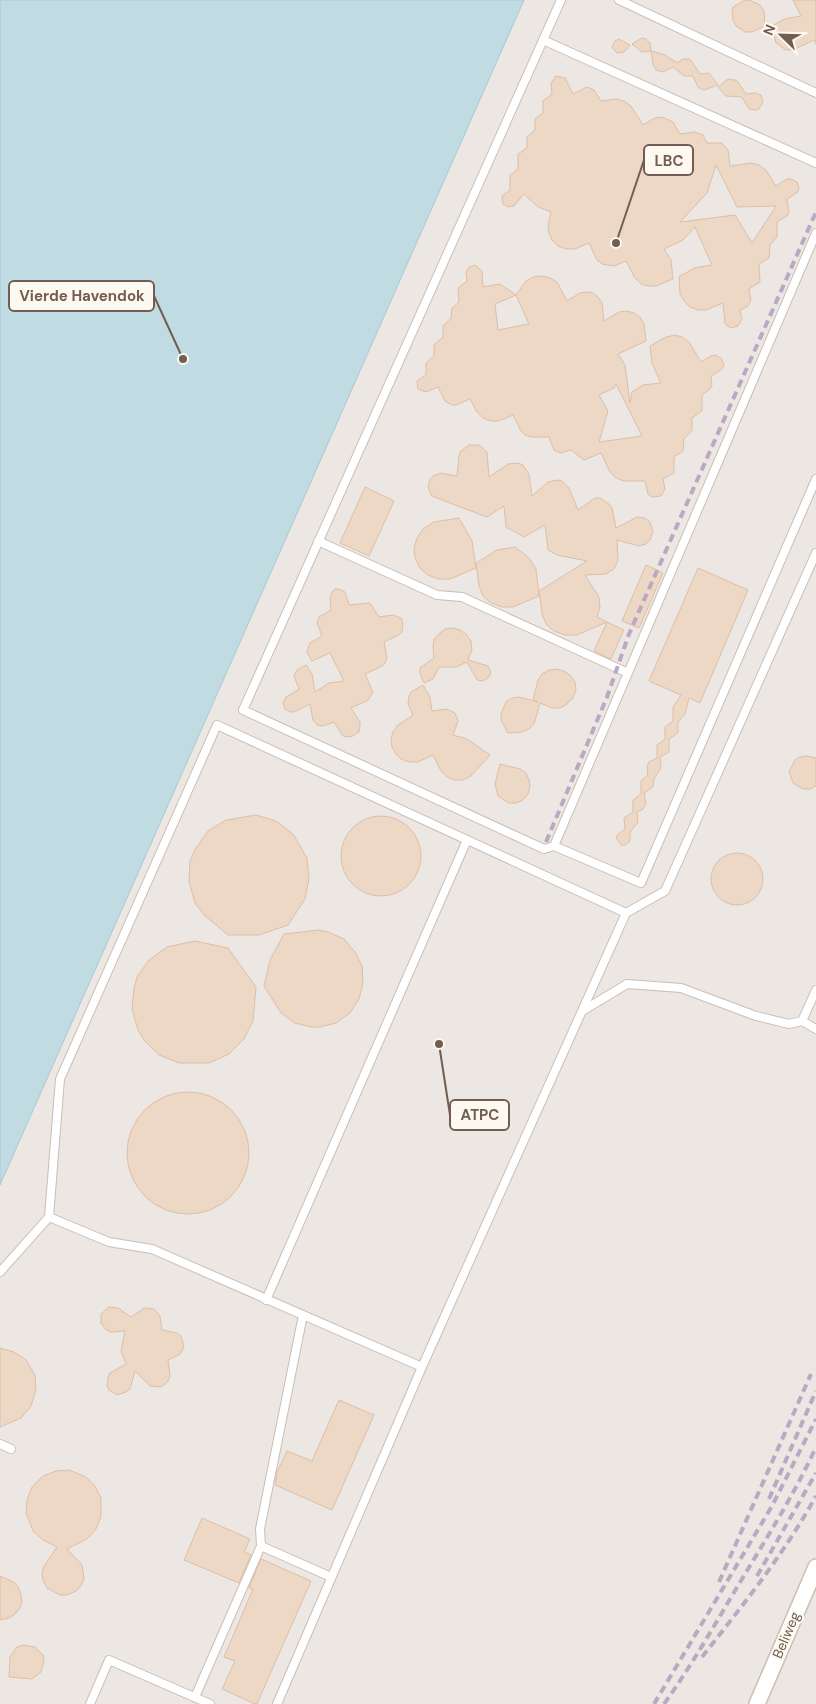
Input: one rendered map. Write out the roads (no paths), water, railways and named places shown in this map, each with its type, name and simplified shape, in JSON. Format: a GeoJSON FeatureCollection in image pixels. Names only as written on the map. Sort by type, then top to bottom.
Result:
{"type":"FeatureCollection","features":[{"type":"Feature","properties":{"kind":"street","name":"Beliweg"},"geometry":{"type":"LineString","coordinates":[[756,1704],[816,1567]]}},
{"type":"Feature","properties":{"kind":"lane"},"geometry":{"type":"LineString","coordinates":[[561,0],[243,710],[544,849],[554,846],[641,883],[816,479]]}},
{"type":"Feature","properties":{"kind":"lane"},"geometry":{"type":"LineString","coordinates":[[619,0],[816,93]]}},
{"type":"Feature","properties":{"kind":"lane"},"geometry":{"type":"LineString","coordinates":[[543,40],[816,163]]}},
{"type":"Feature","properties":{"kind":"lane"},"geometry":{"type":"LineString","coordinates":[[554,846],[816,233]]}},
{"type":"Feature","properties":{"kind":"lane"},"geometry":{"type":"LineString","coordinates":[[318,541],[437,595],[462,597],[628,673]]}},
{"type":"Feature","properties":{"kind":"lane"},"geometry":{"type":"LineString","coordinates":[[277,1704],[422,1367],[626,913],[665,891],[816,553]]}},
{"type":"Feature","properties":{"kind":"lane"},"geometry":{"type":"LineString","coordinates":[[0,1272],[49,1217],[60,1079],[217,725],[626,913]]}},
{"type":"Feature","properties":{"kind":"lane"},"geometry":{"type":"LineString","coordinates":[[266,1300],[467,840]]}},
{"type":"Feature","properties":{"kind":"lane"},"geometry":{"type":"LineString","coordinates":[[584,1010],[627,984],[681,988],[756,1016],[789,1024],[802,1021],[816,1028]]}},
{"type":"Feature","properties":{"kind":"lane"},"geometry":{"type":"LineString","coordinates":[[802,1021],[816,990]]}},
{"type":"Feature","properties":{"kind":"lane"},"geometry":{"type":"LineString","coordinates":[[49,1217],[109,1242],[152,1249],[422,1367]]}},
{"type":"Feature","properties":{"kind":"lane"},"geometry":{"type":"LineString","coordinates":[[195,1697],[261,1546],[260,1529],[303,1315]]}},
{"type":"Feature","properties":{"kind":"lane"},"geometry":{"type":"LineString","coordinates":[[0,1444],[11,1449]]}},
{"type":"Feature","properties":{"kind":"lane"},"geometry":{"type":"LineString","coordinates":[[261,1546],[332,1577]]}},
{"type":"Feature","properties":{"kind":"lane"},"geometry":{"type":"LineString","coordinates":[[90,1704],[109,1660],[210,1704]]}},
{"type":"Feature","properties":{"kind":"water"},"geometry":{"type":"Polygon","coordinates":[[[0,0],[524,0],[0,1185],[0,0]]]}},
{"type":"Feature","properties":{"kind":"railway"},"geometry":{"type":"LineString","coordinates":[[546,842],[607,697],[629,634],[816,212]]}},
{"type":"Feature","properties":{"kind":"railway"},"geometry":{"type":"LineString","coordinates":[[719,1582],[811,1374]]}},
{"type":"Feature","properties":{"kind":"railway"},"geometry":{"type":"LineString","coordinates":[[769,1499],[816,1391]]}},
{"type":"Feature","properties":{"kind":"railway"},"geometry":{"type":"LineString","coordinates":[[654,1704],[772,1506],[816,1419]]}},
{"type":"Feature","properties":{"kind":"railway"},"geometry":{"type":"LineString","coordinates":[[664,1704],[694,1659],[769,1534],[816,1447]]}},
{"type":"Feature","properties":{"kind":"railway"},"geometry":{"type":"LineString","coordinates":[[757,1576],[816,1473]]}},
{"type":"Feature","properties":{"kind":"railway"},"geometry":{"type":"LineString","coordinates":[[702,1657],[777,1559],[816,1496]]}},
{"type":"Feature","properties":{"kind":"place","name":"LBC"},"geometry":{"type":"Point","coordinates":[616,243]}},
{"type":"Feature","properties":{"kind":"place","name":"Vierde Havendok"},"geometry":{"type":"Point","coordinates":[183,359]}},
{"type":"Feature","properties":{"kind":"place","name":"ATPC"},"geometry":{"type":"Point","coordinates":[439,1044]}}]}
